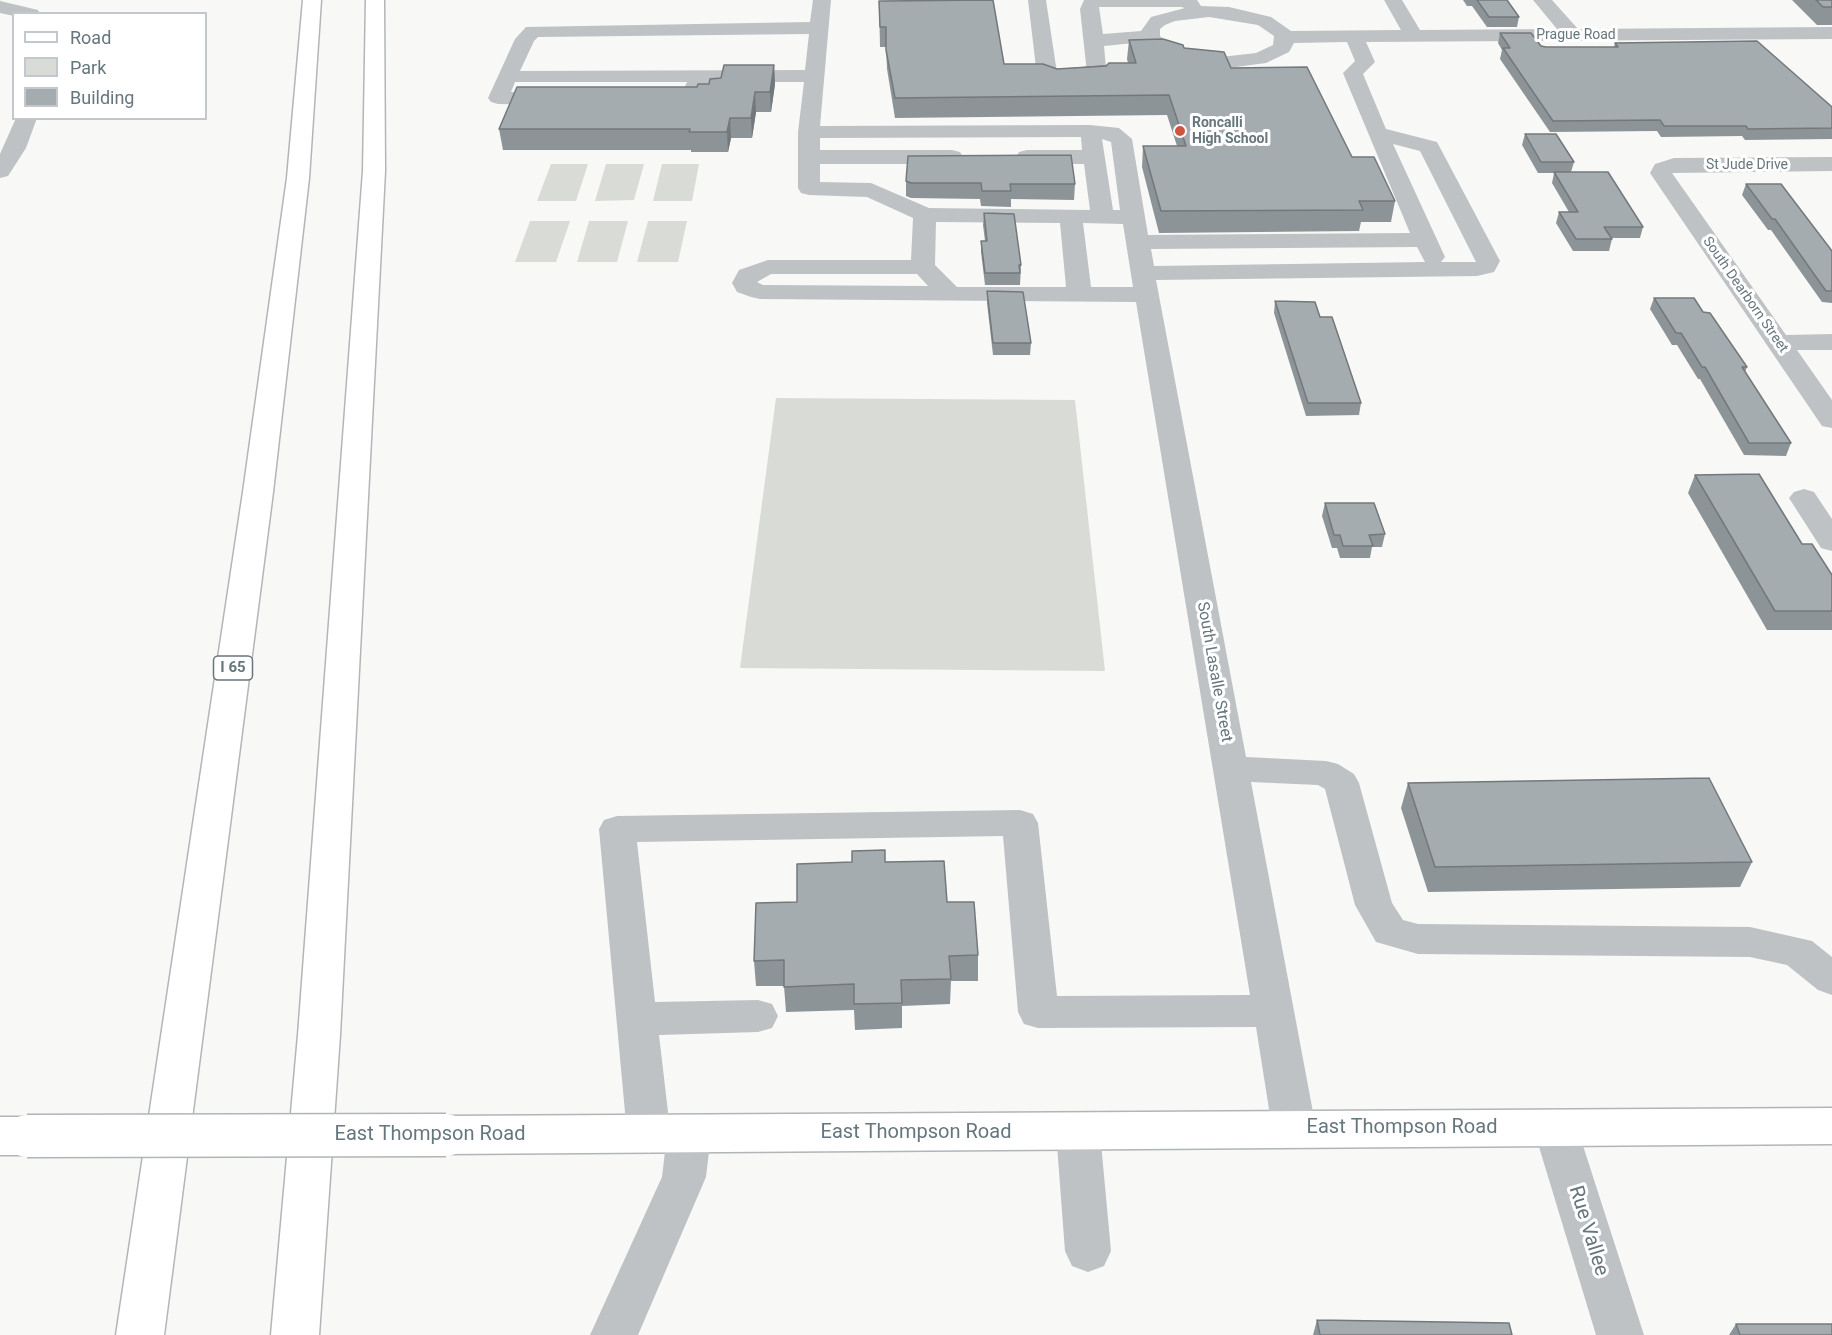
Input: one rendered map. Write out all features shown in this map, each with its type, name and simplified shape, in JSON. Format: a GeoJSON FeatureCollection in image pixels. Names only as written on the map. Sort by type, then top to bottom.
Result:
{"type":"FeatureCollection","features":[{"type":"Feature","properties":{"kind":"main road","name":"I 65"},"geometry":{"type":"LineString","coordinates":[[140,1335],[261,468],[298,178],[312,0]]}},
{"type":"Feature","properties":{"kind":"main road"},"geometry":{"type":"LineString","coordinates":[[295,1335],[319,1035],[374,171],[375,0]]}},
{"type":"Feature","properties":{"kind":"main road","name":"East Thompson Road"},"geometry":{"type":"LineString","coordinates":[[14,1136],[1078,1132],[1294,1128],[1832,1126]]}},
{"type":"Feature","properties":{"kind":"street"},"geometry":{"type":"LineString","coordinates":[[822,0],[809,132],[809,188],[871,190],[925,215],[1071,216],[1133,249],[1438,270],[1477,270],[1485,267],[1488,261],[1429,147],[1377,134]]}},
{"type":"Feature","properties":{"kind":"street"},"geometry":{"type":"LineString","coordinates":[[1037,0],[1047,76],[1056,81],[1097,79],[1089,9],[1092,2],[1184,1],[1247,5],[1283,33],[1286,40],[1282,48],[1266,57],[1221,63],[1181,57],[1165,51],[1155,44],[1150,36],[1151,28],[1158,21],[1180,14],[1247,5]]}},
{"type":"Feature","properties":{"kind":"street"},"geometry":{"type":"LineString","coordinates":[[1393,0],[1415,36]]}},
{"type":"Feature","properties":{"kind":"street"},"geometry":{"type":"LineString","coordinates":[[1542,0],[1573,35]]}},
{"type":"Feature","properties":{"kind":"street"},"geometry":{"type":"LineString","coordinates":[[1184,1],[1209,11]]}},
{"type":"Feature","properties":{"kind":"street"},"geometry":{"type":"LineString","coordinates":[[0,7],[22,12]]}},
{"type":"Feature","properties":{"kind":"street"},"geometry":{"type":"LineString","coordinates":[[579,99],[498,98],[525,39],[533,31],[819,28]]}},
{"type":"Feature","properties":{"kind":"street"},"geometry":{"type":"LineString","coordinates":[[752,76],[759,29]]}},
{"type":"Feature","properties":{"kind":"street","name":"Prague Road"},"geometry":{"type":"LineString","coordinates":[[1286,40],[1354,36],[1832,33]]}},
{"type":"Feature","properties":{"kind":"street"},"geometry":{"type":"LineString","coordinates":[[1094,41],[1150,36]]}},
{"type":"Feature","properties":{"kind":"street"},"geometry":{"type":"LineString","coordinates":[[1354,36],[1365,62],[1353,73],[1377,134],[1438,270]]}},
{"type":"Feature","properties":{"kind":"street"},"geometry":{"type":"LineString","coordinates":[[637,98],[684,98],[693,92],[698,80],[708,76]]}},
{"type":"Feature","properties":{"kind":"street"},"geometry":{"type":"LineString","coordinates":[[508,77],[814,76]]}},
{"type":"Feature","properties":{"kind":"street"},"geometry":{"type":"LineString","coordinates":[[0,171],[15,148],[26,120]]}},
{"type":"Feature","properties":{"kind":"street"},"geometry":{"type":"LineString","coordinates":[[809,132],[1090,130],[1111,133],[1121,138],[1133,249]]}},
{"type":"Feature","properties":{"kind":"street"},"geometry":{"type":"LineString","coordinates":[[1090,130],[1094,157],[1133,249]]}},
{"type":"Feature","properties":{"kind":"street"},"geometry":{"type":"LineString","coordinates":[[809,157],[975,157]]}},
{"type":"Feature","properties":{"kind":"street"},"geometry":{"type":"LineString","coordinates":[[1010,157],[1094,157]]}},
{"type":"Feature","properties":{"kind":"street","name":"St Jude Drive"},"geometry":{"type":"LineString","coordinates":[[1663,169],[1674,165],[1832,164]]}},
{"type":"Feature","properties":{"kind":"street","name":"South Dearborn Street"},"geometry":{"type":"LineString","coordinates":[[1663,169],[1661,173],[1832,420]]}},
{"type":"Feature","properties":{"kind":"street"},"geometry":{"type":"LineString","coordinates":[[923,267],[925,215]]}},
{"type":"Feature","properties":{"kind":"street"},"geometry":{"type":"LineString","coordinates":[[1071,216],[1079,295]]}},
{"type":"Feature","properties":{"kind":"street"},"geometry":{"type":"LineString","coordinates":[[950,294],[923,267],[768,267],[748,275],[744,283],[746,287],[760,292],[950,294],[1079,295],[1133,249],[1425,240]]}},
{"type":"Feature","properties":{"kind":"street","name":"South Lasalle Street"},"geometry":{"type":"LineString","coordinates":[[1133,249],[1231,769],[1294,1128]]}},
{"type":"Feature","properties":{"kind":"street"},"geometry":{"type":"LineString","coordinates":[[1778,343],[1832,342]]}},
{"type":"Feature","properties":{"kind":"street"},"geometry":{"type":"LineString","coordinates":[[1804,498],[1832,542]]}},
{"type":"Feature","properties":{"kind":"street"},"geometry":{"type":"LineString","coordinates":[[1231,769],[1326,773],[1341,783],[1374,904],[1390,931],[1418,939],[1750,942],[1798,952],[1832,979]]}},
{"type":"Feature","properties":{"kind":"street"},"geometry":{"type":"LineString","coordinates":[[614,1335],[684,1177],[669,1134],[637,1019],[617,829],[1020,824],[1038,1012],[1273,1011]]}},
{"type":"Feature","properties":{"kind":"street"},"geometry":{"type":"LineString","coordinates":[[637,1019],[758,1016]]}},
{"type":"Feature","properties":{"kind":"street","name":"Rue Vallee"},"geometry":{"type":"LineString","coordinates":[[1555,1127],[1620,1335]]}},
{"type":"Feature","properties":{"kind":"street"},"geometry":{"type":"LineString","coordinates":[[1078,1132],[1088,1251]]}},
{"type":"Feature","properties":{"kind":"green space"},"geometry":{"type":"Polygon","coordinates":[[[551,164],[588,164],[576,201],[537,201],[551,164]]]}},
{"type":"Feature","properties":{"kind":"green space"},"geometry":{"type":"Polygon","coordinates":[[[606,164],[644,164],[634,200],[595,201],[606,164]]]}},
{"type":"Feature","properties":{"kind":"green space"},"geometry":{"type":"Polygon","coordinates":[[[662,164],[699,164],[692,201],[653,201],[662,164]]]}},
{"type":"Feature","properties":{"kind":"green space"},"geometry":{"type":"Polygon","coordinates":[[[530,221],[570,221],[556,262],[515,262],[530,221]]]}},
{"type":"Feature","properties":{"kind":"green space"},"geometry":{"type":"Polygon","coordinates":[[[589,221],[628,221],[617,262],[577,262],[589,221]]]}},
{"type":"Feature","properties":{"kind":"green space"},"geometry":{"type":"Polygon","coordinates":[[[648,221],[687,221],[678,262],[637,262],[648,221]]]}},
{"type":"Feature","properties":{"kind":"green space"},"geometry":{"type":"Polygon","coordinates":[[[776,398],[1075,400],[1105,671],[740,668],[776,398]]]}},
{"type":"Feature","properties":{"kind":"building"},"geometry":{"type":"Polygon","coordinates":[[[993,0],[1004,64],[1043,64],[1057,69],[1106,66],[1109,63],[1136,63],[1129,40],[1163,39],[1183,45],[1184,48],[1224,52],[1231,68],[1307,67],[1352,157],[1374,157],[1395,201],[1359,201],[1363,210],[1161,211],[1143,146],[1186,146],[1169,95],[895,98],[886,50],[886,27],[880,27],[879,1],[993,0]]]}},
{"type":"Feature","properties":{"kind":"building"},"geometry":{"type":"Polygon","coordinates":[[[1477,0],[1507,0],[1519,17],[1489,17],[1477,0]]]}},
{"type":"Feature","properties":{"kind":"building"},"geometry":{"type":"Polygon","coordinates":[[[1816,0],[1832,0],[1832,7],[1823,7],[1816,0]]]}},
{"type":"Feature","properties":{"kind":"building"},"geometry":{"type":"Polygon","coordinates":[[[1500,33],[1531,33],[1541,46],[1546,47],[1618,47],[1615,43],[1757,41],[1832,107],[1832,128],[1748,129],[1746,126],[1664,126],[1660,120],[1553,121],[1503,48],[1510,48],[1500,33]]]}},
{"type":"Feature","properties":{"kind":"building"},"geometry":{"type":"Polygon","coordinates":[[[724,65],[774,65],[770,92],[755,92],[751,118],[730,118],[727,132],[689,132],[690,129],[499,129],[517,87],[697,87],[698,84],[709,84],[710,79],[721,78],[724,65]]]}},
{"type":"Feature","properties":{"kind":"building"},"geometry":{"type":"Polygon","coordinates":[[[1525,134],[1556,134],[1574,162],[1541,162],[1525,134]]]}},
{"type":"Feature","properties":{"kind":"building"},"geometry":{"type":"Polygon","coordinates":[[[1071,155],[1075,184],[1010,184],[1011,191],[982,191],[981,183],[911,183],[906,181],[908,156],[1071,155]]]}},
{"type":"Feature","properties":{"kind":"building"},"geometry":{"type":"Polygon","coordinates":[[[1554,172],[1608,172],[1643,227],[1604,227],[1612,239],[1576,239],[1559,212],[1578,212],[1554,172]]]}},
{"type":"Feature","properties":{"kind":"building"},"geometry":{"type":"Polygon","coordinates":[[[1746,184],[1781,184],[1832,251],[1832,291],[1826,291],[1775,219],[1772,219],[1746,184]]]}},
{"type":"Feature","properties":{"kind":"building"},"geometry":{"type":"Polygon","coordinates":[[[984,213],[1014,214],[1021,265],[1019,265],[1020,273],[985,273],[981,241],[987,241],[984,213]]]}},
{"type":"Feature","properties":{"kind":"building"},"geometry":{"type":"Polygon","coordinates":[[[987,291],[1023,292],[1031,343],[993,343],[987,291]]]}},
{"type":"Feature","properties":{"kind":"building"},"geometry":{"type":"Polygon","coordinates":[[[1654,298],[1694,298],[1703,312],[1710,313],[1747,367],[1742,367],[1791,443],[1749,443],[1705,367],[1702,367],[1681,333],[1676,333],[1654,298]]]}},
{"type":"Feature","properties":{"kind":"building"},"geometry":{"type":"Polygon","coordinates":[[[1275,301],[1315,302],[1320,317],[1332,317],[1361,403],[1308,403],[1275,301]]]}},
{"type":"Feature","properties":{"kind":"building"},"geometry":{"type":"Polygon","coordinates":[[[1759,474],[1802,544],[1812,544],[1832,575],[1832,611],[1775,611],[1695,475],[1759,474]]]}},
{"type":"Feature","properties":{"kind":"building"},"geometry":{"type":"Polygon","coordinates":[[[1325,503],[1374,503],[1385,534],[1369,535],[1373,546],[1343,546],[1340,535],[1334,535],[1325,503]]]}},
{"type":"Feature","properties":{"kind":"building"},"geometry":{"type":"Polygon","coordinates":[[[1709,778],[1752,862],[1435,867],[1408,783],[1709,778]]]}},
{"type":"Feature","properties":{"kind":"building"},"geometry":{"type":"Polygon","coordinates":[[[885,850],[885,862],[944,861],[947,902],[974,902],[978,955],[949,956],[951,979],[901,980],[902,1003],[854,1004],[854,984],[784,987],[784,960],[754,961],[756,903],[797,902],[797,864],[852,862],[852,851],[885,850]]]}},
{"type":"Feature","properties":{"kind":"building"},"geometry":{"type":"Polygon","coordinates":[[[1317,1320],[1509,1323],[1512,1335],[1320,1335],[1317,1320]]]}},
{"type":"Feature","properties":{"kind":"building"},"geometry":{"type":"Polygon","coordinates":[[[1736,1324],[1832,1324],[1832,1335],[1740,1335],[1736,1324]]]}},
{"type":"Feature","properties":{"kind":"place","name":"Roncalli High School"},"geometry":{"type":"Point","coordinates":[1180,131]}}]}
